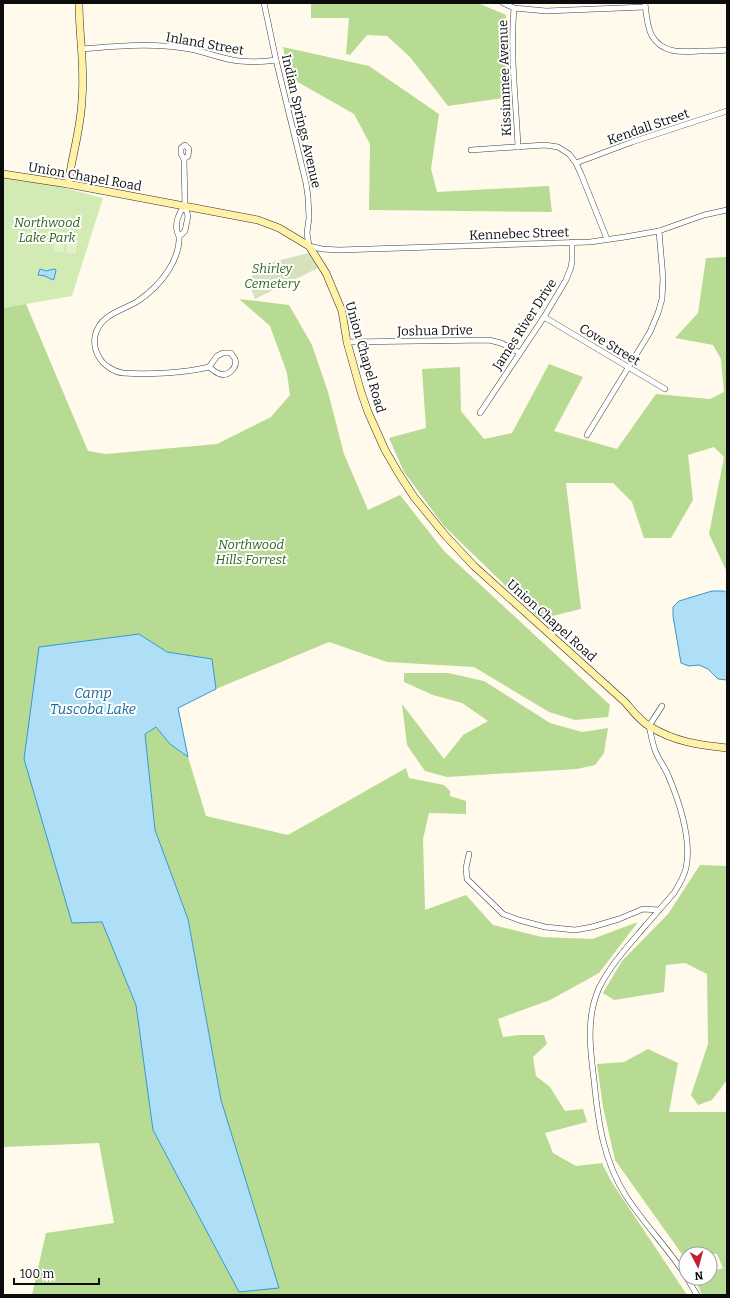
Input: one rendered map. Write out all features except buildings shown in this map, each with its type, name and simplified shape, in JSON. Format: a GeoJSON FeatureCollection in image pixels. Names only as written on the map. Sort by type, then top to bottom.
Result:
{"type":"FeatureCollection","features":[{"type":"Feature","properties":{"kind":"street"},"geometry":{"type":"LineString","coordinates":[[68,184],[80,119],[82,98],[82,49],[79,3]]}},
{"type":"Feature","properties":{"kind":"street","name":"Indian Springs Avenue"},"geometry":{"type":"LineString","coordinates":[[264,3],[308,197],[309,218],[307,233],[309,246]]}},
{"type":"Feature","properties":{"kind":"street"},"geometry":{"type":"LineString","coordinates":[[503,3],[514,8],[546,11],[645,5],[649,30],[652,36],[667,50],[681,52],[727,50]]}},
{"type":"Feature","properties":{"kind":"street","name":"Kissimmee Avenue"},"geometry":{"type":"LineString","coordinates":[[514,8],[512,31],[513,73],[518,147]]}},
{"type":"Feature","properties":{"kind":"street","name":"Inland Street"},"geometry":{"type":"LineString","coordinates":[[82,49],[129,46],[171,46],[205,52],[239,61],[276,60]]}},
{"type":"Feature","properties":{"kind":"street","name":"Kendall Street"},"geometry":{"type":"LineString","coordinates":[[576,163],[632,142],[727,111]]}},
{"type":"Feature","properties":{"kind":"street"},"geometry":{"type":"LineString","coordinates":[[471,150],[545,145],[558,147],[569,154],[576,163],[607,240]]}},
{"type":"Feature","properties":{"kind":"street"},"geometry":{"type":"LineString","coordinates":[[179,237],[185,231],[188,216],[185,206],[184,159]]}},
{"type":"Feature","properties":{"kind":"street","name":"Union Chapel Road"},"geometry":{"type":"LineString","coordinates":[[3,174],[68,184],[258,220],[279,228],[309,246],[326,273],[337,298],[342,312],[347,342],[361,392],[373,425],[399,474],[419,503],[445,535],[474,566],[649,726],[691,744],[727,748]]}},
{"type":"Feature","properties":{"kind":"street"},"geometry":{"type":"LineString","coordinates":[[185,206],[180,212],[177,229],[179,237],[177,251],[172,265],[160,282],[150,292],[103,321],[99,326],[95,339],[96,353],[100,359],[118,373],[196,370],[209,367],[217,356],[223,353],[231,353],[235,359],[235,366],[231,371],[225,374],[219,374],[209,367]]}},
{"type":"Feature","properties":{"kind":"street","name":"Kennebec Street"},"geometry":{"type":"LineString","coordinates":[[309,246],[322,249],[339,250],[590,242],[659,231],[704,215],[727,210]]}},
{"type":"Feature","properties":{"kind":"street"},"geometry":{"type":"LineString","coordinates":[[587,435],[653,326],[662,299],[663,278],[659,231]]}},
{"type":"Feature","properties":{"kind":"street","name":"James River Drive"},"geometry":{"type":"LineString","coordinates":[[480,413],[544,318],[566,280],[571,267],[572,242]]}},
{"type":"Feature","properties":{"kind":"street","name":"Cove Street"},"geometry":{"type":"LineString","coordinates":[[544,318],[665,389]]}},
{"type":"Feature","properties":{"kind":"street","name":"Joshua Drive"},"geometry":{"type":"LineString","coordinates":[[347,342],[488,340],[501,343],[520,353]]}},
{"type":"Feature","properties":{"kind":"street"},"geometry":{"type":"LineString","coordinates":[[662,706],[649,726],[655,751],[665,768],[675,793],[683,820],[688,848],[686,868],[674,893],[619,956],[607,974],[594,1003],[591,1014],[590,1034],[598,1118],[610,1165],[626,1196],[678,1265]]}},
{"type":"Feature","properties":{"kind":"street"},"geometry":{"type":"LineString","coordinates":[[469,854],[466,868],[467,879],[503,914],[519,920],[545,926],[575,930],[592,927],[619,919],[643,909],[659,910]]}},
{"type":"Feature","properties":{"kind":"street"},"geometry":{"type":"LineString","coordinates":[[692,1286],[697,1295]]}},
{"type":"Feature","properties":{"kind":"green space"},"geometry":{"type":"Polygon","coordinates":[[[311,3],[478,3],[506,15],[510,97],[448,106],[410,57],[387,36],[367,35],[350,55],[346,54],[349,18],[311,18],[311,3]]]}},
{"type":"Feature","properties":{"kind":"green space"},"geometry":{"type":"Polygon","coordinates":[[[283,47],[369,66],[439,114],[431,169],[437,192],[549,186],[552,212],[369,210],[370,144],[354,114],[289,77],[283,47]]]}},
{"type":"Feature","properties":{"kind":"green space","name":"Northwood Lake Park"},"geometry":{"type":"Polygon","coordinates":[[[19,176],[103,198],[72,296],[3,308],[3,178],[19,176]]]}},
{"type":"Feature","properties":{"kind":"green space"},"geometry":{"type":"Polygon","coordinates":[[[55,231],[65,232],[64,252],[54,252],[55,231]]]}},
{"type":"Feature","properties":{"kind":"green space"},"geometry":{"type":"Polygon","coordinates":[[[68,232],[77,233],[76,253],[66,253],[68,232]]]}},
{"type":"Feature","properties":{"kind":"green space","name":"Shirley Cemetery"},"geometry":{"type":"Polygon","coordinates":[[[313,252],[322,266],[255,299],[248,280],[265,264],[313,252]]]}},
{"type":"Feature","properties":{"kind":"green space"},"geometry":{"type":"Polygon","coordinates":[[[727,257],[727,572],[709,534],[724,457],[714,447],[688,455],[693,500],[671,538],[644,538],[632,502],[613,483],[566,483],[581,609],[540,619],[444,526],[404,472],[389,438],[426,428],[422,369],[460,367],[461,411],[484,439],[512,433],[549,364],[583,377],[554,431],[617,449],[656,394],[710,399],[724,392],[721,359],[713,345],[675,338],[698,313],[706,258],[727,257]]]}},
{"type":"Feature","properties":{"kind":"green space","name":"Northwood Hills Forrest"},"geometry":{"type":"Polygon","coordinates":[[[239,299],[289,305],[312,345],[328,392],[344,454],[368,510],[400,495],[444,551],[610,705],[608,717],[575,720],[549,712],[474,667],[387,662],[329,642],[216,689],[212,659],[167,652],[139,634],[72,922],[102,922],[136,1005],[153,1130],[221,1100],[188,919],[155,830],[145,734],[156,727],[170,744],[188,757],[206,816],[288,835],[406,768],[409,778],[444,785],[450,791],[450,796],[466,801],[466,814],[429,813],[423,839],[425,910],[466,895],[493,925],[542,937],[592,939],[638,922],[599,973],[550,1000],[498,1019],[503,1037],[519,1035],[544,1035],[547,1044],[533,1057],[536,1076],[550,1087],[565,1111],[583,1109],[587,1122],[545,1133],[553,1153],[576,1166],[602,1163],[611,1181],[678,1282],[678,1286],[681,1286],[687,1295],[32,1295],[46,1233],[114,1223],[99,1143],[3,1147],[3,308],[26,304],[88,451],[106,454],[217,444],[271,417],[290,395],[287,373],[270,326],[239,299]]]}},
{"type":"Feature","properties":{"kind":"green space"},"geometry":{"type":"Polygon","coordinates":[[[404,673],[448,673],[484,681],[550,723],[582,732],[608,728],[604,753],[595,765],[577,769],[447,777],[425,771],[407,745],[402,704],[444,759],[463,735],[488,721],[462,703],[433,695],[404,682],[404,673]]]}},
{"type":"Feature","properties":{"kind":"green space"},"geometry":{"type":"Polygon","coordinates":[[[700,865],[727,866],[727,1080],[712,1100],[698,1105],[691,1095],[708,1044],[707,974],[685,963],[666,965],[664,992],[614,1000],[603,993],[622,961],[668,914],[700,865]]]}},
{"type":"Feature","properties":{"kind":"green space"},"geometry":{"type":"Polygon","coordinates":[[[648,1049],[678,1063],[669,1112],[727,1112],[727,1295],[702,1295],[698,1286],[718,1286],[718,1270],[723,1268],[718,1256],[718,1246],[678,1246],[678,1249],[615,1160],[603,1107],[597,1064],[624,1062],[648,1049]]]}},
{"type":"Feature","properties":{"kind":"water"},"geometry":{"type":"Polygon","coordinates":[[[40,269],[46,271],[56,270],[54,279],[53,280],[45,276],[38,275],[40,269]]]}},
{"type":"Feature","properties":{"kind":"water"},"geometry":{"type":"Polygon","coordinates":[[[712,591],[724,591],[727,593],[727,680],[718,679],[708,669],[699,665],[689,666],[681,663],[673,616],[673,607],[679,601],[712,591]]]}},
{"type":"Feature","properties":{"kind":"water","name":"Camp Tuscoba Lake"},"geometry":{"type":"Polygon","coordinates":[[[139,634],[167,652],[212,659],[216,689],[178,708],[188,757],[170,744],[156,727],[145,734],[155,830],[188,919],[221,1100],[279,1288],[239,1292],[153,1130],[136,1005],[102,922],[72,923],[24,759],[39,647],[139,634]]]}}]}
